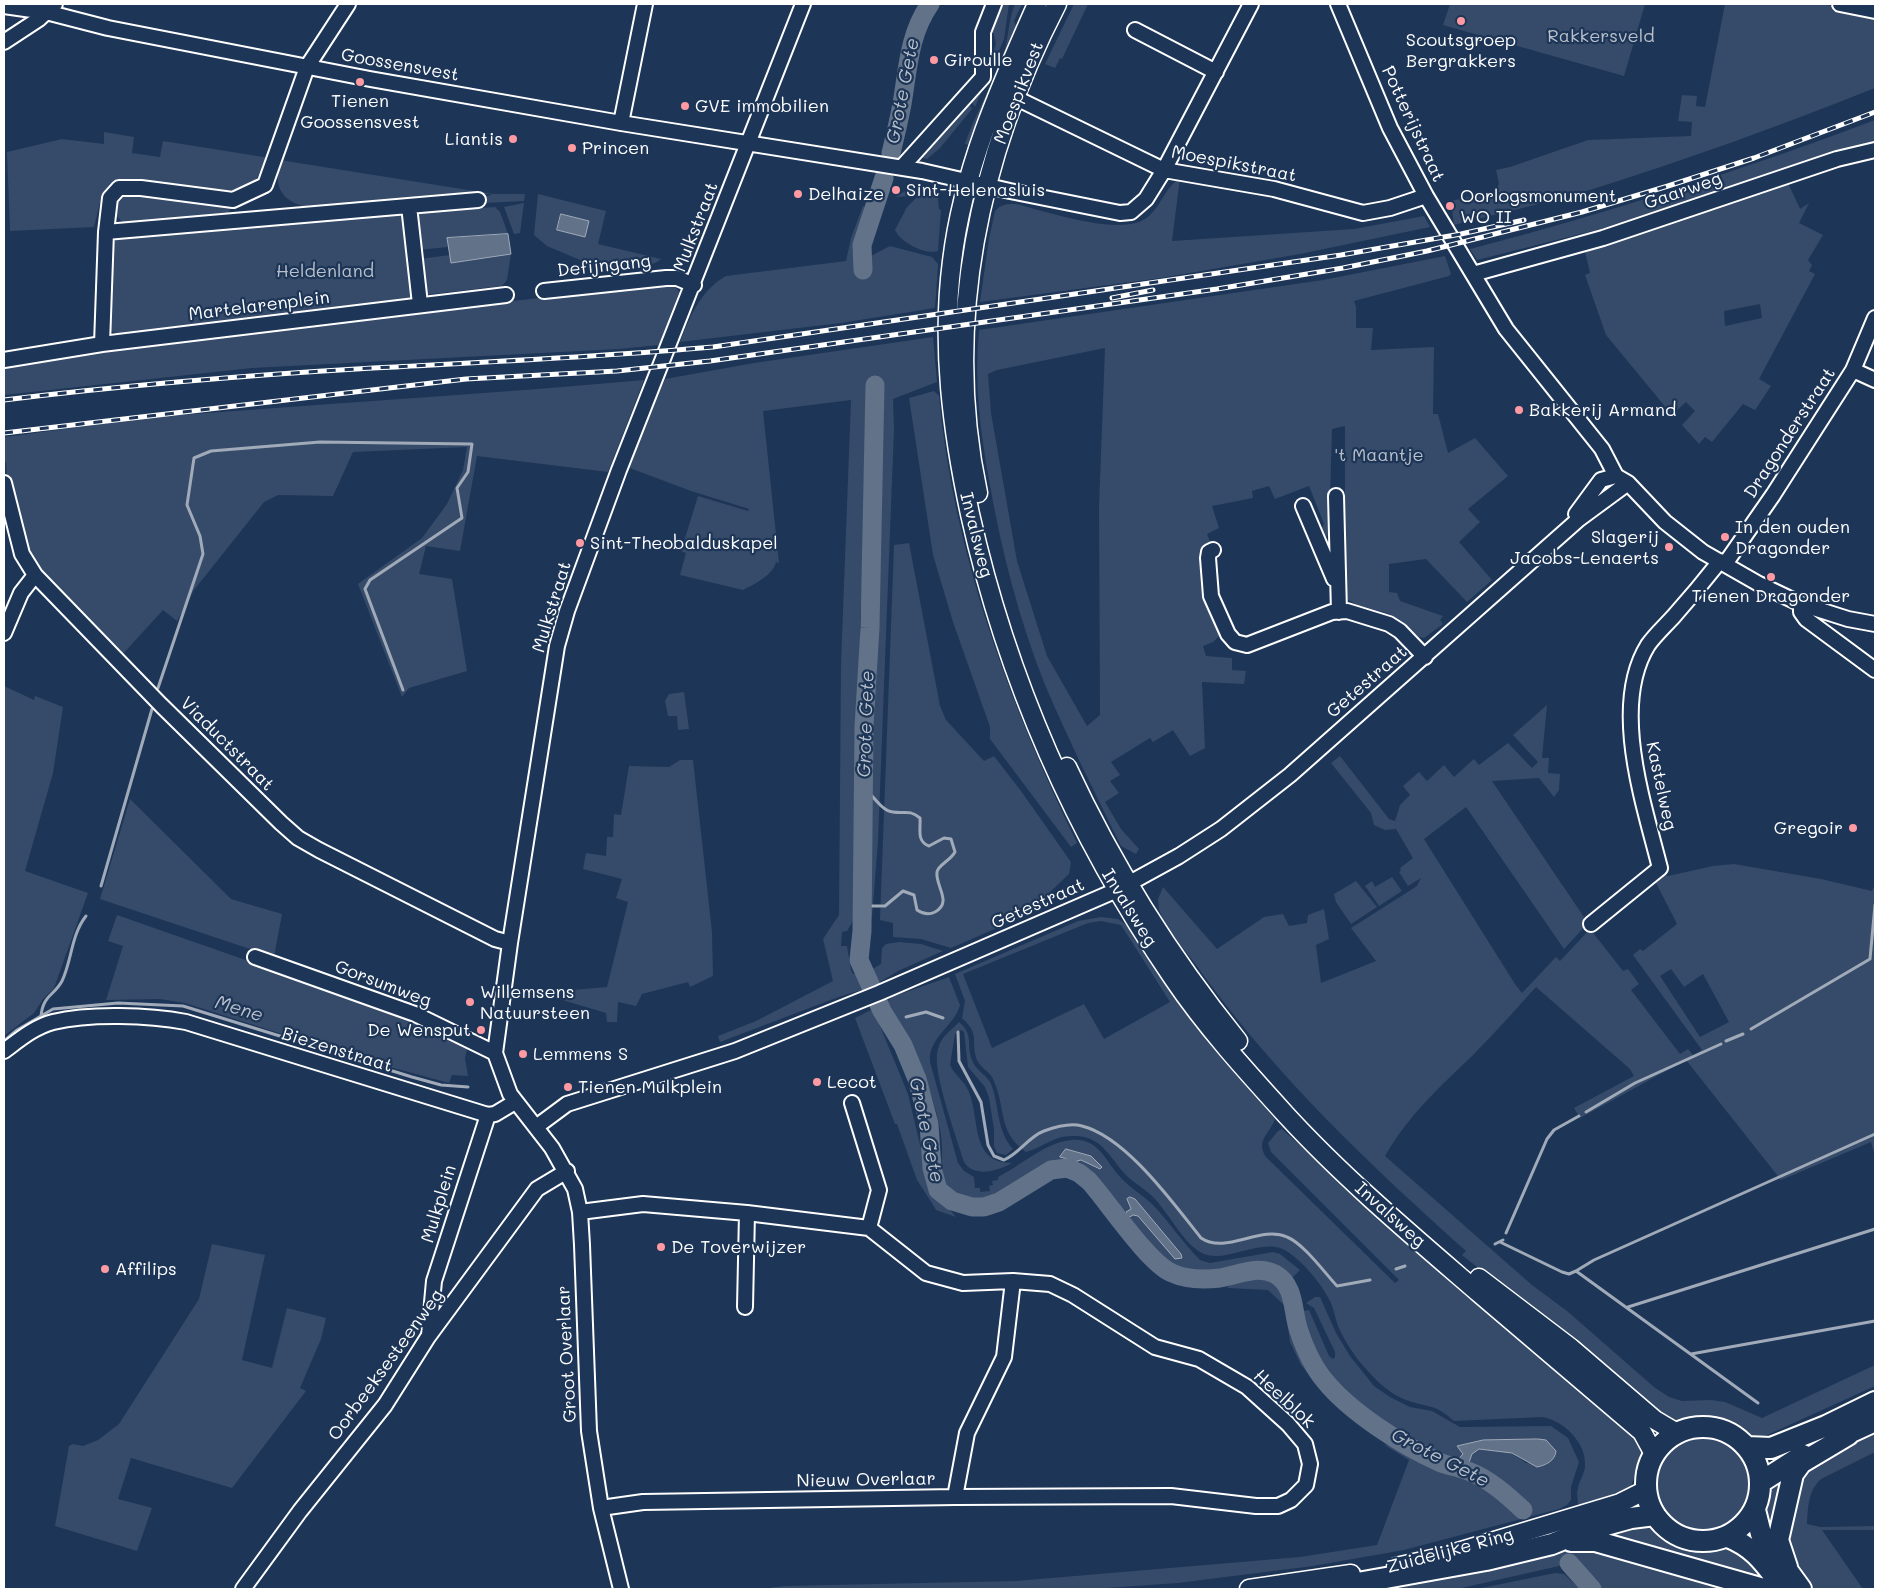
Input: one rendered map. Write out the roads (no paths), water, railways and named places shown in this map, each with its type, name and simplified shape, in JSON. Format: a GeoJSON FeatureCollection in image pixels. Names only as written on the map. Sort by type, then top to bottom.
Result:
{"type":"FeatureCollection","features":[{"type":"Feature","properties":{"kind":"highway"},"geometry":{"type":"LineString","coordinates":[[1747,1447],[1771,1448],[1826,1426],[1875,1402]]}},
{"type":"Feature","properties":{"kind":"highway"},"geometry":{"type":"LineString","coordinates":[[1787,1567],[1778,1540],[1793,1474],[1801,1463],[1875,1420]]}},
{"type":"Feature","properties":{"kind":"highway"},"geometry":{"type":"LineString","coordinates":[[1711,1427],[1730,1433],[1747,1447],[1756,1462],[1761,1482],[1754,1510],[1743,1526],[1728,1536],[1714,1541],[1689,1540],[1671,1532],[1654,1515],[1646,1490],[1646,1477],[1654,1454],[1664,1442],[1677,1433],[1690,1428],[1711,1427]]}},
{"type":"Feature","properties":{"kind":"highway"},"geometry":{"type":"LineString","coordinates":[[1761,1482],[1778,1469],[1826,1442],[1848,1434]]}},
{"type":"Feature","properties":{"kind":"highway"},"geometry":{"type":"LineString","coordinates":[[1754,1510],[1761,1534],[1787,1567],[1801,1589]]}},
{"type":"Feature","properties":{"kind":"highway","name":"Zuidelijke Ring"},"geometry":{"type":"LineString","coordinates":[[1324,1589],[1486,1560],[1552,1544],[1584,1531],[1631,1518],[1654,1515]]}},
{"type":"Feature","properties":{"kind":"highway"},"geometry":{"type":"LineString","coordinates":[[1728,1536],[1744,1543],[1756,1552],[1784,1589]]}},
{"type":"Feature","properties":{"kind":"highway"},"geometry":{"type":"LineString","coordinates":[[1552,1544],[1580,1540],[1595,1541],[1764,1589]]}},
{"type":"Feature","properties":{"kind":"main road","name":"Moespikvest"},"geometry":{"type":"LineString","coordinates":[[967,180],[998,90],[1037,4]]}},
{"type":"Feature","properties":{"kind":"main road","name":"Moespikvest"},"geometry":{"type":"LineString","coordinates":[[986,185],[1016,98],[1057,4]]}},
{"type":"Feature","properties":{"kind":"main road","name":"Invalsweg"},"geometry":{"type":"LineString","coordinates":[[967,180],[952,258],[948,343],[952,407],[964,483],[980,558],[998,619],[1030,708],[1080,822],[1123,886],[1209,1005],[1298,1111],[1359,1172],[1454,1257],[1571,1348],[1655,1420],[1677,1433]]}},
{"type":"Feature","properties":{"kind":"main road","name":"Invalsweg"},"geometry":{"type":"LineString","coordinates":[[986,185],[971,254],[964,341],[969,436],[976,482],[991,554],[1011,626],[1040,703],[1123,886],[1175,981],[1242,1065],[1289,1118],[1352,1181],[1407,1231],[1642,1432],[1654,1454]]}},
{"type":"Feature","properties":{"kind":"main road","name":"Zuidelijke Ring"},"geometry":{"type":"LineString","coordinates":[[1249,1589],[1404,1565],[1441,1557],[1620,1503],[1646,1490]]}},
{"type":"Feature","properties":{"kind":"street"},"geometry":{"type":"LineString","coordinates":[[102,344],[106,232],[110,198],[119,188],[141,188],[233,200],[265,185],[307,67],[348,4]]}},
{"type":"Feature","properties":{"kind":"street"},"geometry":{"type":"LineString","coordinates":[[621,123],[645,4]]}},
{"type":"Feature","properties":{"kind":"street","name":"Mulkstraat"},"geometry":{"type":"LineString","coordinates":[[536,1127],[515,1102],[505,1084],[495,1053],[510,943],[557,646],[567,611],[619,470],[694,285],[803,4]]}},
{"type":"Feature","properties":{"kind":"street"},"geometry":{"type":"LineString","coordinates":[[902,167],[983,77],[983,32],[994,4]]}},
{"type":"Feature","properties":{"kind":"street","name":"Goossensvest"},"geometry":{"type":"LineString","coordinates":[[4,6],[51,8],[108,28],[307,67],[621,123],[902,167],[1120,213],[1131,212],[1143,203],[1164,170],[1251,4]]}},
{"type":"Feature","properties":{"kind":"street","name":"Potterijstraat"},"geometry":{"type":"LineString","coordinates":[[1338,4],[1390,128],[1426,196],[1506,329],[1602,450],[1622,479],[1665,522],[1703,552],[1801,604],[1848,619],[1875,624]]}},
{"type":"Feature","properties":{"kind":"street"},"geometry":{"type":"LineString","coordinates":[[1840,4],[1875,11]]}},
{"type":"Feature","properties":{"kind":"street"},"geometry":{"type":"LineString","coordinates":[[4,42],[51,8]]}},
{"type":"Feature","properties":{"kind":"street"},"geometry":{"type":"LineString","coordinates":[[1135,30],[1216,72]]}},
{"type":"Feature","properties":{"kind":"street","name":"Moespikstraat"},"geometry":{"type":"LineString","coordinates":[[1016,98],[1164,170],[1274,189],[1363,213],[1390,208],[1426,196]]}},
{"type":"Feature","properties":{"kind":"street","name":"Gaarweg"},"geometry":{"type":"LineString","coordinates":[[1473,274],[1603,238],[1837,159],[1875,150]]}},
{"type":"Feature","properties":{"kind":"street"},"geometry":{"type":"LineString","coordinates":[[249,193],[252,219]]}},
{"type":"Feature","properties":{"kind":"street"},"geometry":{"type":"LineString","coordinates":[[106,232],[478,200]]}},
{"type":"Feature","properties":{"kind":"street"},"geometry":{"type":"LineString","coordinates":[[409,206],[420,304]]}},
{"type":"Feature","properties":{"kind":"street","name":"Defijngang"},"geometry":{"type":"LineString","coordinates":[[546,291],[666,278],[677,278],[694,285]]}},
{"type":"Feature","properties":{"kind":"street","name":"Martelarenplein"},"geometry":{"type":"LineString","coordinates":[[4,360],[102,344],[506,295]]}},
{"type":"Feature","properties":{"kind":"street","name":"Dragonderstraat"},"geometry":{"type":"LineString","coordinates":[[1722,562],[1772,496],[1853,370],[1875,318]]}},
{"type":"Feature","properties":{"kind":"street"},"geometry":{"type":"LineString","coordinates":[[1853,370],[1875,380]]}},
{"type":"Feature","properties":{"kind":"street","name":"Getestraat"},"geometry":{"type":"LineString","coordinates":[[536,1127],[567,1104],[735,1051],[873,995],[1123,886],[1179,856],[1252,806],[1425,656],[1622,479]]}},
{"type":"Feature","properties":{"kind":"street","name":"Viaductstraat"},"geometry":{"type":"LineString","coordinates":[[4,483],[22,554],[35,575],[161,705],[298,838],[495,938],[510,943]]}},
{"type":"Feature","properties":{"kind":"street"},"geometry":{"type":"LineString","coordinates":[[1336,496],[1339,612]]}},
{"type":"Feature","properties":{"kind":"street"},"geometry":{"type":"LineString","coordinates":[[1303,506],[1337,586]]}},
{"type":"Feature","properties":{"kind":"street"},"geometry":{"type":"LineString","coordinates":[[1213,550],[1209,552],[1208,558],[1210,596],[1228,634],[1235,642],[1247,644],[1332,612],[1347,611],[1389,624],[1400,631],[1425,656]]}},
{"type":"Feature","properties":{"kind":"street","name":"Kastelweg"},"geometry":{"type":"LineString","coordinates":[[1591,924],[1660,868],[1631,751],[1632,705],[1636,678],[1640,661],[1649,644],[1722,562]]}},
{"type":"Feature","properties":{"kind":"street"},"geometry":{"type":"LineString","coordinates":[[4,633],[21,593],[35,575]]}},
{"type":"Feature","properties":{"kind":"street"},"geometry":{"type":"LineString","coordinates":[[1801,604],[1800,612],[1806,619],[1875,670]]}},
{"type":"Feature","properties":{"kind":"street","name":"Gorsumweg"},"geometry":{"type":"LineString","coordinates":[[255,957],[416,1014],[476,1046],[495,1053]]}},
{"type":"Feature","properties":{"kind":"street","name":"Biezenstraat"},"geometry":{"type":"LineString","coordinates":[[4,1051],[29,1032],[53,1022],[116,1017],[158,1017],[186,1022],[488,1115]]}},
{"type":"Feature","properties":{"kind":"street"},"geometry":{"type":"LineString","coordinates":[[488,1115],[495,1114],[515,1102]]}},
{"type":"Feature","properties":{"kind":"street"},"geometry":{"type":"LineString","coordinates":[[852,1103],[879,1190],[869,1228]]}},
{"type":"Feature","properties":{"kind":"street","name":"Mulkplein"},"geometry":{"type":"LineString","coordinates":[[428,1337],[434,1282],[488,1115]]}},
{"type":"Feature","properties":{"kind":"street","name":"Groot Overlaar"},"geometry":{"type":"LineString","coordinates":[[536,1127],[567,1171],[575,1189],[580,1212],[589,1431],[601,1508],[621,1589]]}},
{"type":"Feature","properties":{"kind":"street","name":"Oorbeeksesteenweg"},"geometry":{"type":"LineString","coordinates":[[243,1589],[300,1511],[385,1406],[428,1337],[537,1189],[567,1171]]}},
{"type":"Feature","properties":{"kind":"street"},"geometry":{"type":"LineString","coordinates":[[580,1212],[643,1204],[747,1213],[869,1228],[926,1273],[963,1283],[1013,1281]]}},
{"type":"Feature","properties":{"kind":"street"},"geometry":{"type":"LineString","coordinates":[[745,1307],[747,1213]]}},
{"type":"Feature","properties":{"kind":"street","name":"Nieuw Overlaar"},"geometry":{"type":"LineString","coordinates":[[601,1508],[643,1502],[955,1497],[967,1433],[1004,1357],[1013,1281]]}},
{"type":"Feature","properties":{"kind":"street","name":"Heelblok"},"geometry":{"type":"LineString","coordinates":[[955,1497],[1171,1496],[1256,1506],[1278,1506],[1291,1500],[1306,1485],[1310,1464],[1305,1444],[1288,1424],[1246,1387],[1199,1360],[1155,1347],[1073,1295],[1050,1284],[1013,1281]]}},
{"type":"Feature","properties":{"kind":"waterway","name":"Grote Gete"},"geometry":{"type":"LineString","coordinates":[[891,153],[901,110],[913,39],[930,4]]}},
{"type":"Feature","properties":{"kind":"waterway","name":"Grote Gete"},"geometry":{"type":"LineString","coordinates":[[863,270],[862,245],[884,178]]}},
{"type":"Feature","properties":{"kind":"waterway","name":"Grote Gete"},"geometry":{"type":"LineString","coordinates":[[875,385],[870,628],[864,726],[862,931],[859,960],[882,1011],[903,1045],[917,1079],[929,1124],[932,1168],[938,1190],[952,1201],[972,1207],[984,1207],[999,1202],[1051,1170],[1067,1168],[1079,1173],[1089,1181],[1152,1258],[1172,1273],[1183,1277],[1201,1279],[1220,1278],[1261,1270],[1275,1274],[1282,1279],[1290,1292],[1299,1331],[1310,1358],[1321,1376],[1336,1393],[1363,1416],[1394,1438],[1439,1462],[1483,1478],[1523,1510]]}},
{"type":"Feature","properties":{"kind":"waterway"},"geometry":{"type":"LineString","coordinates":[[158,688],[203,554],[200,536],[187,505],[194,458],[211,451],[320,442],[472,444],[468,472],[457,488],[462,518],[370,580],[365,589],[403,690]]}},
{"type":"Feature","properties":{"kind":"waterway"},"geometry":{"type":"LineString","coordinates":[[101,886],[152,709]]}},
{"type":"Feature","properties":{"kind":"waterway"},"geometry":{"type":"LineString","coordinates":[[862,906],[885,906],[903,891],[914,895],[917,910],[926,914],[935,912],[943,904],[937,872],[955,852],[951,839],[944,838],[929,846],[925,844],[920,834],[920,818],[910,813],[893,812],[885,809],[865,788]]}},
{"type":"Feature","properties":{"kind":"waterway"},"geometry":{"type":"LineString","coordinates":[[1751,1029],[1870,959],[1875,905]]}},
{"type":"Feature","properties":{"kind":"waterway"},"geometry":{"type":"LineString","coordinates":[[41,1016],[46,1000],[62,981],[74,939],[86,916]]}},
{"type":"Feature","properties":{"kind":"waterway","name":"Mene"},"geometry":{"type":"LineString","coordinates":[[860,978],[866,975]]}},
{"type":"Feature","properties":{"kind":"waterway","name":"Mene"},"geometry":{"type":"LineString","coordinates":[[4,1041],[17,1030],[53,1009],[118,1003],[183,1006],[412,1077],[441,1085],[468,1087]]}},
{"type":"Feature","properties":{"kind":"waterway"},"geometry":{"type":"LineString","coordinates":[[906,1017],[926,1012],[943,1018]]}},
{"type":"Feature","properties":{"kind":"waterway","name":"Grote Gete"},"geometry":{"type":"LineString","coordinates":[[891,1026],[897,1022]]}},
{"type":"Feature","properties":{"kind":"waterway"},"geometry":{"type":"LineString","coordinates":[[958,1032],[959,1061],[981,1102],[988,1145],[994,1156],[1004,1160],[1033,1137],[1048,1130],[1068,1125],[1082,1126],[1099,1133],[1132,1157],[1163,1190],[1201,1238],[1221,1243],[1266,1234],[1277,1234],[1287,1237],[1300,1246],[1337,1286],[1370,1280]]}},
{"type":"Feature","properties":{"kind":"waterway"},"geometry":{"type":"LineString","coordinates":[[1726,1041],[1743,1034]]}},
{"type":"Feature","properties":{"kind":"waterway"},"geometry":{"type":"LineString","coordinates":[[1586,1112],[1635,1083],[1721,1044]]}},
{"type":"Feature","properties":{"kind":"waterway"},"geometry":{"type":"LineString","coordinates":[[1506,1233],[1547,1139],[1554,1130],[1579,1116]]}},
{"type":"Feature","properties":{"kind":"waterway"},"geometry":{"type":"LineString","coordinates":[[1576,1271],[1594,1260],[1875,1134]]}},
{"type":"Feature","properties":{"kind":"waterway"},"geometry":{"type":"LineString","coordinates":[[1628,1307],[1875,1229]]}},
{"type":"Feature","properties":{"kind":"waterway"},"geometry":{"type":"LineString","coordinates":[[1495,1244],[1503,1240]]}},
{"type":"Feature","properties":{"kind":"waterway"},"geometry":{"type":"LineString","coordinates":[[1500,1242],[1562,1272],[1569,1274],[1576,1271],[1758,1403]]}},
{"type":"Feature","properties":{"kind":"waterway"},"geometry":{"type":"LineString","coordinates":[[1396,1269],[1405,1266]]}},
{"type":"Feature","properties":{"kind":"waterway"},"geometry":{"type":"LineString","coordinates":[[1691,1354],[1875,1321]]}},
{"type":"Feature","properties":{"kind":"waterway","name":"Grote Gete"},"geometry":{"type":"LineString","coordinates":[[1569,1563],[1592,1589]]}},
{"type":"Feature","properties":{"kind":"railway"},"geometry":{"type":"LineString","coordinates":[[4,433],[466,379],[617,371],[710,361],[1217,289],[1343,268],[1427,251],[1582,212],[1754,158],[1875,112]]}},
{"type":"Feature","properties":{"kind":"railway"},"geometry":{"type":"LineString","coordinates":[[4,400],[234,377],[713,347],[1341,255],[1461,234],[1524,220]]}},
{"type":"Feature","properties":{"kind":"railway"},"geometry":{"type":"LineString","coordinates":[[1112,298],[1153,290]]}},
{"type":"Feature","properties":{"kind":"place","name":"Scoutsgroep Bergrakkers"},"geometry":{"type":"Point","coordinates":[1461,21]}},
{"type":"Feature","properties":{"kind":"place","name":"Giroulle"},"geometry":{"type":"Point","coordinates":[934,60]}},
{"type":"Feature","properties":{"kind":"place","name":"Tienen Goossensvest"},"geometry":{"type":"Point","coordinates":[360,82]}},
{"type":"Feature","properties":{"kind":"place","name":"GVE immobilien"},"geometry":{"type":"Point","coordinates":[685,106]}},
{"type":"Feature","properties":{"kind":"place","name":"Liantis"},"geometry":{"type":"Point","coordinates":[513,139]}},
{"type":"Feature","properties":{"kind":"place","name":"Princen"},"geometry":{"type":"Point","coordinates":[572,148]}},
{"type":"Feature","properties":{"kind":"place","name":"Sint-Helenasluis"},"geometry":{"type":"Point","coordinates":[896,190]}},
{"type":"Feature","properties":{"kind":"place","name":"Delhaize"},"geometry":{"type":"Point","coordinates":[798,194]}},
{"type":"Feature","properties":{"kind":"place","name":"Oorlogsmonument WO II"},"geometry":{"type":"Point","coordinates":[1450,206]}},
{"type":"Feature","properties":{"kind":"place","name":"Bakkerij Armand"},"geometry":{"type":"Point","coordinates":[1519,410]}},
{"type":"Feature","properties":{"kind":"place","name":"In den ouden Dragonder"},"geometry":{"type":"Point","coordinates":[1725,537]}},
{"type":"Feature","properties":{"kind":"place","name":"Sint-Theobalduskapel"},"geometry":{"type":"Point","coordinates":[580,543]}},
{"type":"Feature","properties":{"kind":"place","name":"Slagerij Jacobs-Lenaerts"},"geometry":{"type":"Point","coordinates":[1669,547]}},
{"type":"Feature","properties":{"kind":"place","name":"Tienen Dragonder"},"geometry":{"type":"Point","coordinates":[1771,577]}},
{"type":"Feature","properties":{"kind":"place","name":"Gregoir"},"geometry":{"type":"Point","coordinates":[1853,828]}},
{"type":"Feature","properties":{"kind":"place","name":"Willemsens Natuursteen"},"geometry":{"type":"Point","coordinates":[470,1002]}},
{"type":"Feature","properties":{"kind":"place","name":"De Wensput"},"geometry":{"type":"Point","coordinates":[481,1030]}},
{"type":"Feature","properties":{"kind":"place","name":"Lemmens S"},"geometry":{"type":"Point","coordinates":[523,1054]}},
{"type":"Feature","properties":{"kind":"place","name":"Lecot"},"geometry":{"type":"Point","coordinates":[817,1082]}},
{"type":"Feature","properties":{"kind":"place","name":"Tienen Mulkplein"},"geometry":{"type":"Point","coordinates":[568,1087]}},
{"type":"Feature","properties":{"kind":"place","name":"De Toverwijzer"},"geometry":{"type":"Point","coordinates":[661,1247]}},
{"type":"Feature","properties":{"kind":"place","name":"Affilips"},"geometry":{"type":"Point","coordinates":[105,1269]}},
{"type":"Feature","properties":{"kind":"park label","name":"Rakkersveld"},"geometry":{"type":"Point","coordinates":[1601,36]}},
{"type":"Feature","properties":{"kind":"park label","name":"Heldenland"},"geometry":{"type":"Point","coordinates":[325,271]}},
{"type":"Feature","properties":{"kind":"park label","name":"'t Maantje"},"geometry":{"type":"Point","coordinates":[1379,455]}}]}
